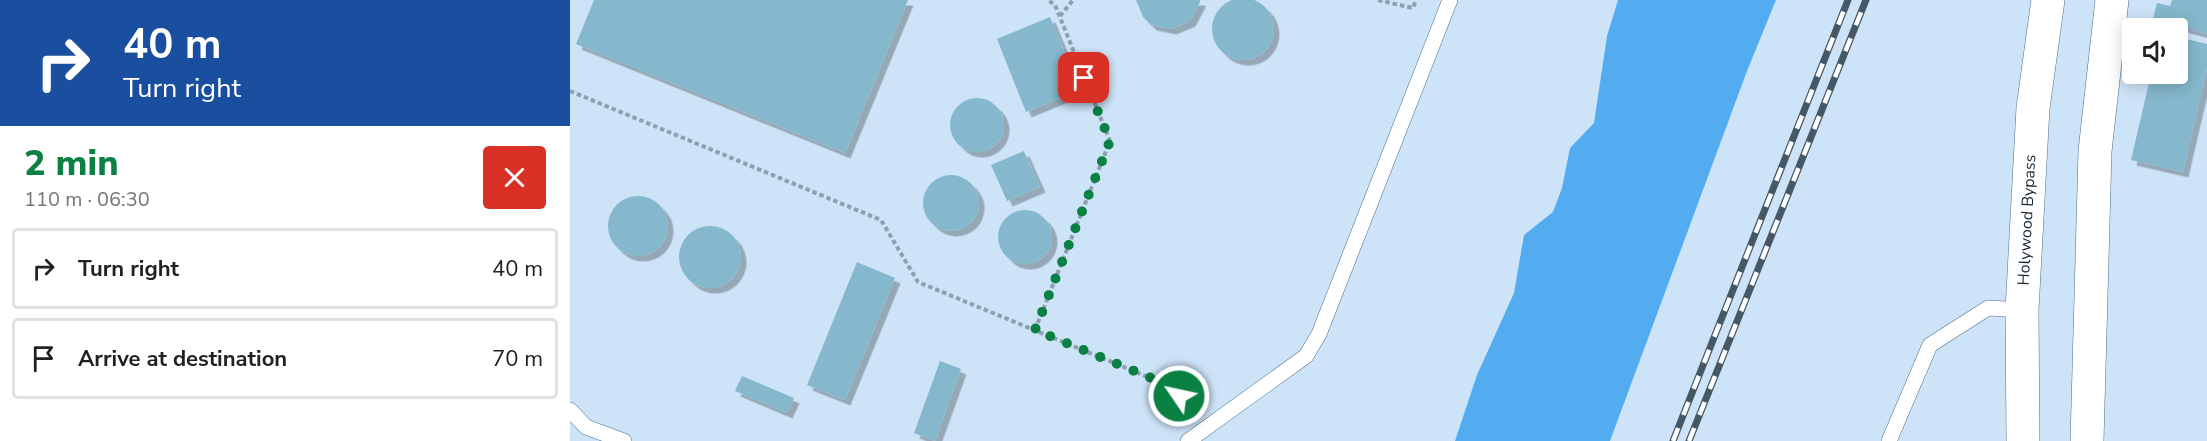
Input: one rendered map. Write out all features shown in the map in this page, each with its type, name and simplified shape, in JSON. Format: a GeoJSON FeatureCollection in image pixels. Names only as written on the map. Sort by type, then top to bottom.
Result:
{"type":"FeatureCollection","features":[{"type":"Feature","properties":{"kind":"highway","name":"Holywood Bypass"},"geometry":{"type":"LineString","coordinates":[[2023,441],[2022,309],[2033,108],[2048,0]]}},
{"type":"Feature","properties":{"kind":"highway"},"geometry":{"type":"LineString","coordinates":[[2087,441],[2095,151],[2112,0]]}},
{"type":"Feature","properties":{"kind":"lane"},"geometry":{"type":"LineString","coordinates":[[1188,441],[1306,357],[1319,334],[1450,0]]}},
{"type":"Feature","properties":{"kind":"lane"},"geometry":{"type":"LineString","coordinates":[[1889,441],[1930,345],[1988,308],[2022,309]]}},
{"type":"Feature","properties":{"kind":"lane"},"geometry":{"type":"LineString","coordinates":[[570,410],[586,427],[624,441]]}},
{"type":"Feature","properties":{"kind":"path"},"geometry":{"type":"LineString","coordinates":[[1035,330],[1110,141],[1060,16],[1055,5],[1048,0]]}},
{"type":"Feature","properties":{"kind":"path"},"geometry":{"type":"LineString","coordinates":[[1060,16],[1072,0]]}},
{"type":"Feature","properties":{"kind":"path"},"geometry":{"type":"LineString","coordinates":[[1378,0],[1413,8],[1416,0]]}},
{"type":"Feature","properties":{"kind":"path"},"geometry":{"type":"LineString","coordinates":[[570,91],[881,220],[918,282],[1161,382],[1197,409],[1210,425]]}},
{"type":"Feature","properties":{"kind":"water"},"geometry":{"type":"Polygon","coordinates":[[[1618,0],[1776,0],[1747,71],[1610,441],[1455,441],[1477,375],[1514,293],[1524,235],[1553,212],[1562,188],[1570,148],[1594,123],[1607,36],[1618,0]]]}},
{"type":"Feature","properties":{"kind":"building"},"geometry":{"type":"Polygon","coordinates":[[[594,0],[908,0],[845,153],[576,44],[594,0]]]}},
{"type":"Feature","properties":{"kind":"building"},"geometry":{"type":"Polygon","coordinates":[[[1136,0],[1200,0],[1200,2],[1190,21],[1171,29],[1151,25],[1143,17],[1136,0]]]}},
{"type":"Feature","properties":{"kind":"building"},"geometry":{"type":"Polygon","coordinates":[[[1231,0],[1255,0],[1269,12],[1273,23],[1272,41],[1265,51],[1255,58],[1243,60],[1231,58],[1221,51],[1214,41],[1212,29],[1214,17],[1221,7],[1231,0]]]}},
{"type":"Feature","properties":{"kind":"building"},"geometry":{"type":"Polygon","coordinates":[[[2172,0],[2207,0],[2207,34],[2188,29],[2188,18],[2153,18],[2157,3],[2170,6],[2172,0]]]}},
{"type":"Feature","properties":{"kind":"building"},"geometry":{"type":"Polygon","coordinates":[[[1050,17],[1080,90],[1026,112],[997,39],[1050,17]]]}},
{"type":"Feature","properties":{"kind":"building"},"geometry":{"type":"Polygon","coordinates":[[[2188,39],[2207,44],[2207,68],[2183,172],[2131,160],[2149,84],[2188,84],[2188,39]]]}},
{"type":"Feature","properties":{"kind":"building"},"geometry":{"type":"Polygon","coordinates":[[[972,98],[982,98],[992,102],[1000,110],[1004,125],[1000,140],[992,148],[982,152],[972,152],[962,148],[954,140],[950,130],[950,120],[954,110],[962,102],[972,98]]]}},
{"type":"Feature","properties":{"kind":"building"},"geometry":{"type":"Polygon","coordinates":[[[1024,151],[1040,187],[1007,201],[991,165],[1024,151]]]}},
{"type":"Feature","properties":{"kind":"building"},"geometry":{"type":"Polygon","coordinates":[[[951,175],[962,177],[971,183],[977,192],[979,203],[977,214],[971,223],[962,229],[951,231],[940,229],[931,223],[925,214],[923,203],[925,192],[931,183],[940,177],[951,175]]]}},
{"type":"Feature","properties":{"kind":"building"},"geometry":{"type":"Polygon","coordinates":[[[638,196],[659,205],[668,226],[659,247],[638,256],[617,247],[608,226],[617,205],[638,196]]]}},
{"type":"Feature","properties":{"kind":"building"},"geometry":{"type":"Polygon","coordinates":[[[1020,210],[1030,210],[1040,214],[1048,222],[1052,237],[1048,252],[1040,260],[1030,264],[1020,264],[1010,260],[1002,252],[998,242],[998,232],[1002,222],[1010,214],[1020,210]]]}},
{"type":"Feature","properties":{"kind":"building"},"geometry":{"type":"Polygon","coordinates":[[[710,226],[727,231],[732,235],[736,240],[741,257],[736,274],[732,279],[727,283],[710,288],[693,283],[688,279],[684,274],[679,257],[684,240],[688,235],[693,231],[710,226]]]}},
{"type":"Feature","properties":{"kind":"building"},"geometry":{"type":"Polygon","coordinates":[[[857,262],[895,278],[845,400],[807,385],[857,262]]]}},
{"type":"Feature","properties":{"kind":"building"},"geometry":{"type":"Polygon","coordinates":[[[940,361],[961,369],[935,441],[914,433],[940,361]]]}},
{"type":"Feature","properties":{"kind":"building"},"geometry":{"type":"Polygon","coordinates":[[[742,376],[794,398],[787,413],[735,391],[742,376]]]}},
{"type":"Feature","properties":{"kind":"railway"},"geometry":{"type":"LineString","coordinates":[[1673,441],[1848,0]]}},
{"type":"Feature","properties":{"kind":"railway"},"geometry":{"type":"LineString","coordinates":[[1689,441],[1866,0]]}},
{"type":"Feature","properties":{"kind":"route"},"geometry":{"type":"LineString","coordinates":[[1084,78],[1110,141],[1035,330],[1161,382],[1179,396]]}}]}
